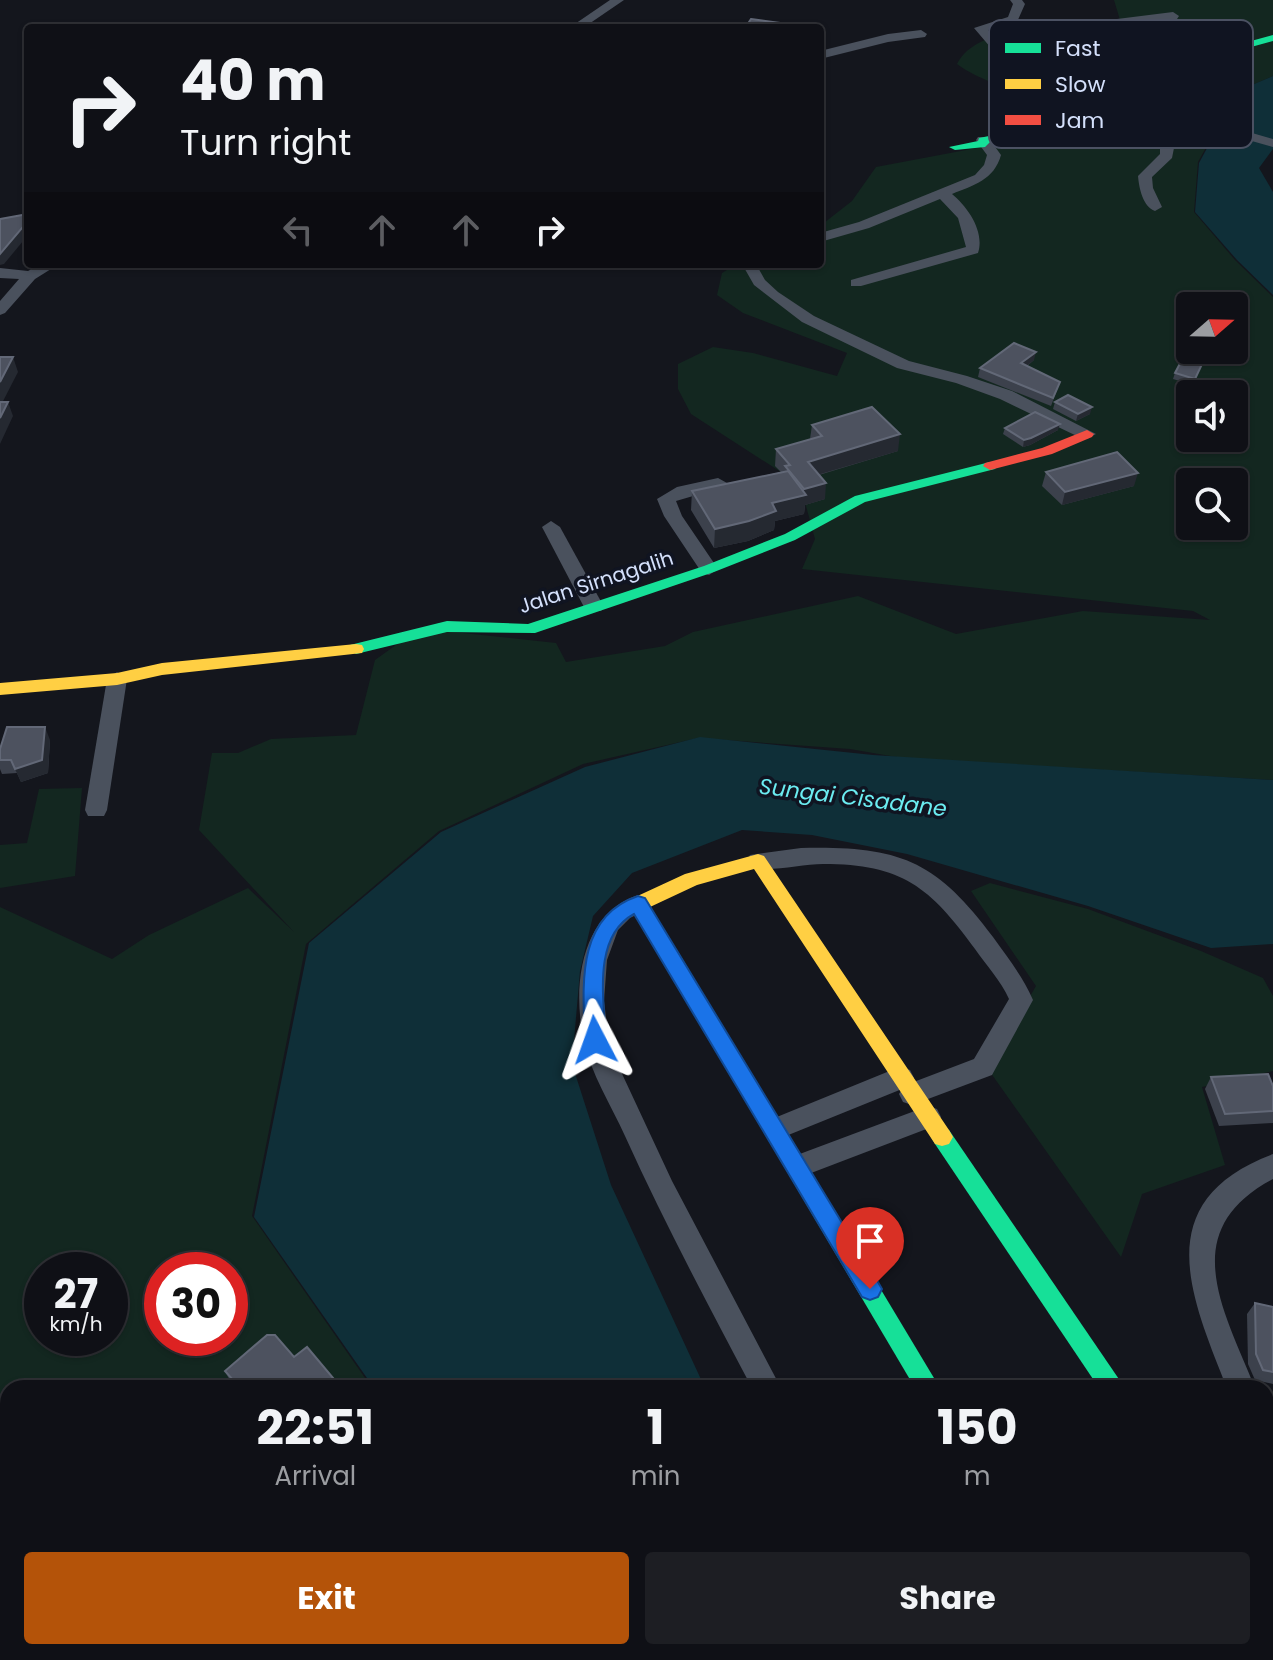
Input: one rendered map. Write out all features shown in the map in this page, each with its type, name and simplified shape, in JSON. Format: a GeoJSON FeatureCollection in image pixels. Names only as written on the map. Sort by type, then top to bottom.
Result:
{"type":"FeatureCollection","features":[{"type":"Feature","properties":{"kind":"street"},"geometry":{"type":"LineString","coordinates":[[581,24],[618,0]]}},
{"type":"Feature","properties":{"kind":"street"},"geometry":{"type":"LineString","coordinates":[[1009,20],[1013,19],[1019,4],[1016,0]]}},
{"type":"Feature","properties":{"kind":"street"},"geometry":{"type":"LineString","coordinates":[[1148,20],[1173,16]]}},
{"type":"Feature","properties":{"kind":"street"},"geometry":{"type":"LineString","coordinates":[[989,26],[980,28],[989,38]]}},
{"type":"Feature","properties":{"kind":"street"},"geometry":{"type":"LineString","coordinates":[[824,54],[888,38],[921,34]]}},
{"type":"Feature","properties":{"kind":"street"},"geometry":{"type":"LineString","coordinates":[[1253,43],[1273,38]]}},
{"type":"Feature","properties":{"kind":"street"},"geometry":{"type":"LineString","coordinates":[[1253,137],[1273,143]]}},
{"type":"Feature","properties":{"kind":"street"},"geometry":{"type":"LineString","coordinates":[[983,140],[989,139]]}},
{"type":"Feature","properties":{"kind":"street"},"geometry":{"type":"LineString","coordinates":[[955,147],[985,144],[983,140]]}},
{"type":"Feature","properties":{"kind":"street"},"geometry":{"type":"LineString","coordinates":[[824,237],[943,195],[980,178],[991,166],[994,155],[983,140]]}},
{"type":"Feature","properties":{"kind":"street"},"geometry":{"type":"LineString","coordinates":[[1155,207],[1146,188],[1145,176],[1167,155],[1167,148]]}},
{"type":"Feature","properties":{"kind":"street"},"geometry":{"type":"LineString","coordinates":[[856,283],[973,250],[971,234],[960,209],[952,199],[943,195]]}},
{"type":"Feature","properties":{"kind":"street"},"geometry":{"type":"LineString","coordinates":[[0,310],[30,276],[45,268]]}},
{"type":"Feature","properties":{"kind":"street"},"geometry":{"type":"LineString","coordinates":[[751,268],[759,282],[773,295],[808,319],[903,365],[961,379],[1006,395],[1087,434]]}},
{"type":"Feature","properties":{"kind":"street"},"geometry":{"type":"LineString","coordinates":[[0,273],[30,276]]}},
{"type":"Feature","properties":{"kind":"street","name":"Jalan Sirnagalih"},"geometry":{"type":"LineString","coordinates":[[0,689],[117,679],[162,669],[350,651],[408,635],[459,626],[506,631],[529,629],[709,569],[790,537],[860,499],[1047,451],[1087,434]]}},
{"type":"Feature","properties":{"kind":"street"},"geometry":{"type":"LineString","coordinates":[[709,569],[673,516],[666,499],[683,491],[718,483]]}},
{"type":"Feature","properties":{"kind":"street"},"geometry":{"type":"LineString","coordinates":[[551,527],[594,607]]}},
{"type":"Feature","properties":{"kind":"street"},"geometry":{"type":"LineString","coordinates":[[96,810],[117,679]]}},
{"type":"Feature","properties":{"kind":"street"},"geometry":{"type":"LineString","coordinates":[[763,1380],[653,1172],[595,1040],[592,970],[608,926],[617,915],[692,879],[793,854],[899,866],[917,874],[937,887],[1014,984],[1021,1000],[983,1067],[906,1086],[776,1129]]}},
{"type":"Feature","properties":{"kind":"street"},"geometry":{"type":"LineString","coordinates":[[758,861],[906,1086],[1108,1380]]}},
{"type":"Feature","properties":{"kind":"street"},"geometry":{"type":"LineString","coordinates":[[638,904],[776,1129],[923,1380]]}},
{"type":"Feature","properties":{"kind":"street"},"geometry":{"type":"LineString","coordinates":[[798,1166],[928,1117]]}},
{"type":"Feature","properties":{"kind":"street"},"geometry":{"type":"LineString","coordinates":[[1238,1380],[1206,1297],[1199,1262],[1205,1233],[1218,1205],[1241,1183],[1273,1166]]}},
{"type":"Feature","properties":{"kind":"green space"},"geometry":{"type":"Polygon","coordinates":[[[1114,0],[1273,0],[1273,76],[1253,84],[1253,20],[1120,20],[1114,0]]]}},
{"type":"Feature","properties":{"kind":"green space"},"geometry":{"type":"Polygon","coordinates":[[[989,39],[989,81],[957,64],[974,46],[989,39]]]}},
{"type":"Feature","properties":{"kind":"green space"},"geometry":{"type":"Polygon","coordinates":[[[989,146],[1206,148],[1198,162],[1194,212],[1235,260],[1273,297],[1273,780],[902,758],[850,749],[698,738],[583,764],[439,831],[306,944],[252,1216],[366,1380],[0,1380],[0,907],[112,959],[149,935],[248,888],[294,932],[199,830],[212,753],[238,753],[271,739],[356,735],[375,660],[403,640],[444,631],[556,643],[566,662],[665,646],[693,632],[858,596],[956,634],[1083,611],[1210,620],[1193,611],[802,569],[815,539],[806,506],[787,476],[691,414],[678,389],[678,364],[713,347],[753,353],[837,376],[847,353],[743,313],[717,295],[722,273],[730,268],[824,268],[824,223],[852,201],[876,167],[989,146]]]}},
{"type":"Feature","properties":{"kind":"green space"},"geometry":{"type":"Polygon","coordinates":[[[82,788],[75,876],[0,888],[0,845],[27,843],[39,789],[82,788]]]}},
{"type":"Feature","properties":{"kind":"green space"},"geometry":{"type":"Polygon","coordinates":[[[990,883],[1088,909],[1201,951],[1263,978],[1273,996],[1273,1071],[1202,1087],[1225,1165],[1142,1194],[1121,1257],[988,1069],[1036,986],[971,891],[990,883]]]}},
{"type":"Feature","properties":{"kind":"water"},"geometry":{"type":"Polygon","coordinates":[[[1273,76],[1273,149],[1259,168],[1273,192],[1273,295],[1195,212],[1199,163],[1207,148],[1253,148],[1253,84],[1273,76]]]}},
{"type":"Feature","properties":{"kind":"water","name":"Sungai Cisadane"},"geometry":{"type":"Polygon","coordinates":[[[700,737],[873,755],[1273,780],[1273,944],[1211,948],[1088,906],[907,854],[812,835],[742,830],[632,873],[593,916],[580,971],[572,1064],[611,1185],[701,1380],[368,1380],[254,1217],[309,943],[441,832],[585,767],[700,737]]]}},
{"type":"Feature","properties":{"kind":"building"},"geometry":{"type":"Polygon","coordinates":[[[751,19],[787,24],[748,24],[751,19]]]}},
{"type":"Feature","properties":{"kind":"building"},"geometry":{"type":"Polygon","coordinates":[[[24,215],[24,226],[0,254],[0,219],[24,215]]]}},
{"type":"Feature","properties":{"kind":"building"},"geometry":{"type":"Polygon","coordinates":[[[1014,343],[1036,352],[1021,363],[1060,382],[1053,398],[980,368],[1014,343]]]}},
{"type":"Feature","properties":{"kind":"building"},"geometry":{"type":"Polygon","coordinates":[[[0,357],[13,357],[0,382],[0,357]]]}},
{"type":"Feature","properties":{"kind":"building"},"geometry":{"type":"Polygon","coordinates":[[[1180,364],[1202,364],[1195,379],[1175,373],[1180,364]]]}},
{"type":"Feature","properties":{"kind":"building"},"geometry":{"type":"Polygon","coordinates":[[[1068,395],[1092,407],[1078,414],[1055,402],[1068,395]]]}},
{"type":"Feature","properties":{"kind":"building"},"geometry":{"type":"Polygon","coordinates":[[[0,402],[8,402],[0,418],[0,402]]]}},
{"type":"Feature","properties":{"kind":"building"},"geometry":{"type":"Polygon","coordinates":[[[872,407],[900,434],[808,462],[826,483],[804,489],[776,449],[822,436],[812,425],[872,407]]]}},
{"type":"Feature","properties":{"kind":"building"},"geometry":{"type":"Polygon","coordinates":[[[1035,412],[1060,424],[1024,440],[1005,428],[1035,412]]]}},
{"type":"Feature","properties":{"kind":"building"},"geometry":{"type":"Polygon","coordinates":[[[1117,452],[1138,473],[1065,492],[1046,472],[1117,452]]]}},
{"type":"Feature","properties":{"kind":"building"},"geometry":{"type":"Polygon","coordinates":[[[788,471],[806,495],[772,503],[776,511],[715,529],[692,491],[788,471]]]}},
{"type":"Feature","properties":{"kind":"building"},"geometry":{"type":"Polygon","coordinates":[[[7,727],[45,727],[42,760],[15,769],[11,760],[0,760],[7,727]]]}},
{"type":"Feature","properties":{"kind":"building"},"geometry":{"type":"Polygon","coordinates":[[[1268,1074],[1273,1086],[1273,1111],[1225,1114],[1211,1077],[1268,1074]]]}},
{"type":"Feature","properties":{"kind":"building"},"geometry":{"type":"Polygon","coordinates":[[[1255,1303],[1273,1307],[1273,1372],[1263,1370],[1256,1354],[1255,1303]]]}},
{"type":"Feature","properties":{"kind":"building"},"geometry":{"type":"Polygon","coordinates":[[[267,1335],[275,1335],[294,1357],[307,1347],[335,1380],[233,1380],[225,1371],[242,1356],[248,1356],[248,1351],[267,1335]]]}},
{"type":"Feature","properties":{"kind":"traffic: fast"},"geometry":{"type":"LineString","coordinates":[[1253,43],[1273,38]]}},
{"type":"Feature","properties":{"kind":"traffic: fast"},"geometry":{"type":"LineString","coordinates":[[955,147],[985,144],[983,140],[989,139]]}},
{"type":"Feature","properties":{"kind":"traffic: fast"},"geometry":{"type":"LineString","coordinates":[[356,649],[434,628],[529,629],[709,569],[790,537],[860,499],[990,466]]}},
{"type":"Feature","properties":{"kind":"traffic: fast"},"geometry":{"type":"LineString","coordinates":[[670,956],[923,1380]]}},
{"type":"Feature","properties":{"kind":"traffic: fast"},"geometry":{"type":"LineString","coordinates":[[942,1137],[1108,1380]]}},
{"type":"Feature","properties":{"kind":"traffic: slow"},"geometry":{"type":"LineString","coordinates":[[0,689],[117,679],[162,669],[356,649]]}},
{"type":"Feature","properties":{"kind":"traffic: slow"},"geometry":{"type":"LineString","coordinates":[[670,956],[638,904],[692,879],[758,861],[942,1137]]}},
{"type":"Feature","properties":{"kind":"traffic: jam"},"geometry":{"type":"LineString","coordinates":[[990,466],[1047,451],[1087,434]]}},
{"type":"Feature","properties":{"kind":"route"},"geometry":{"type":"LineString","coordinates":[[595,1040],[592,970],[608,926],[629,906],[638,904],[870,1289]]}}]}
